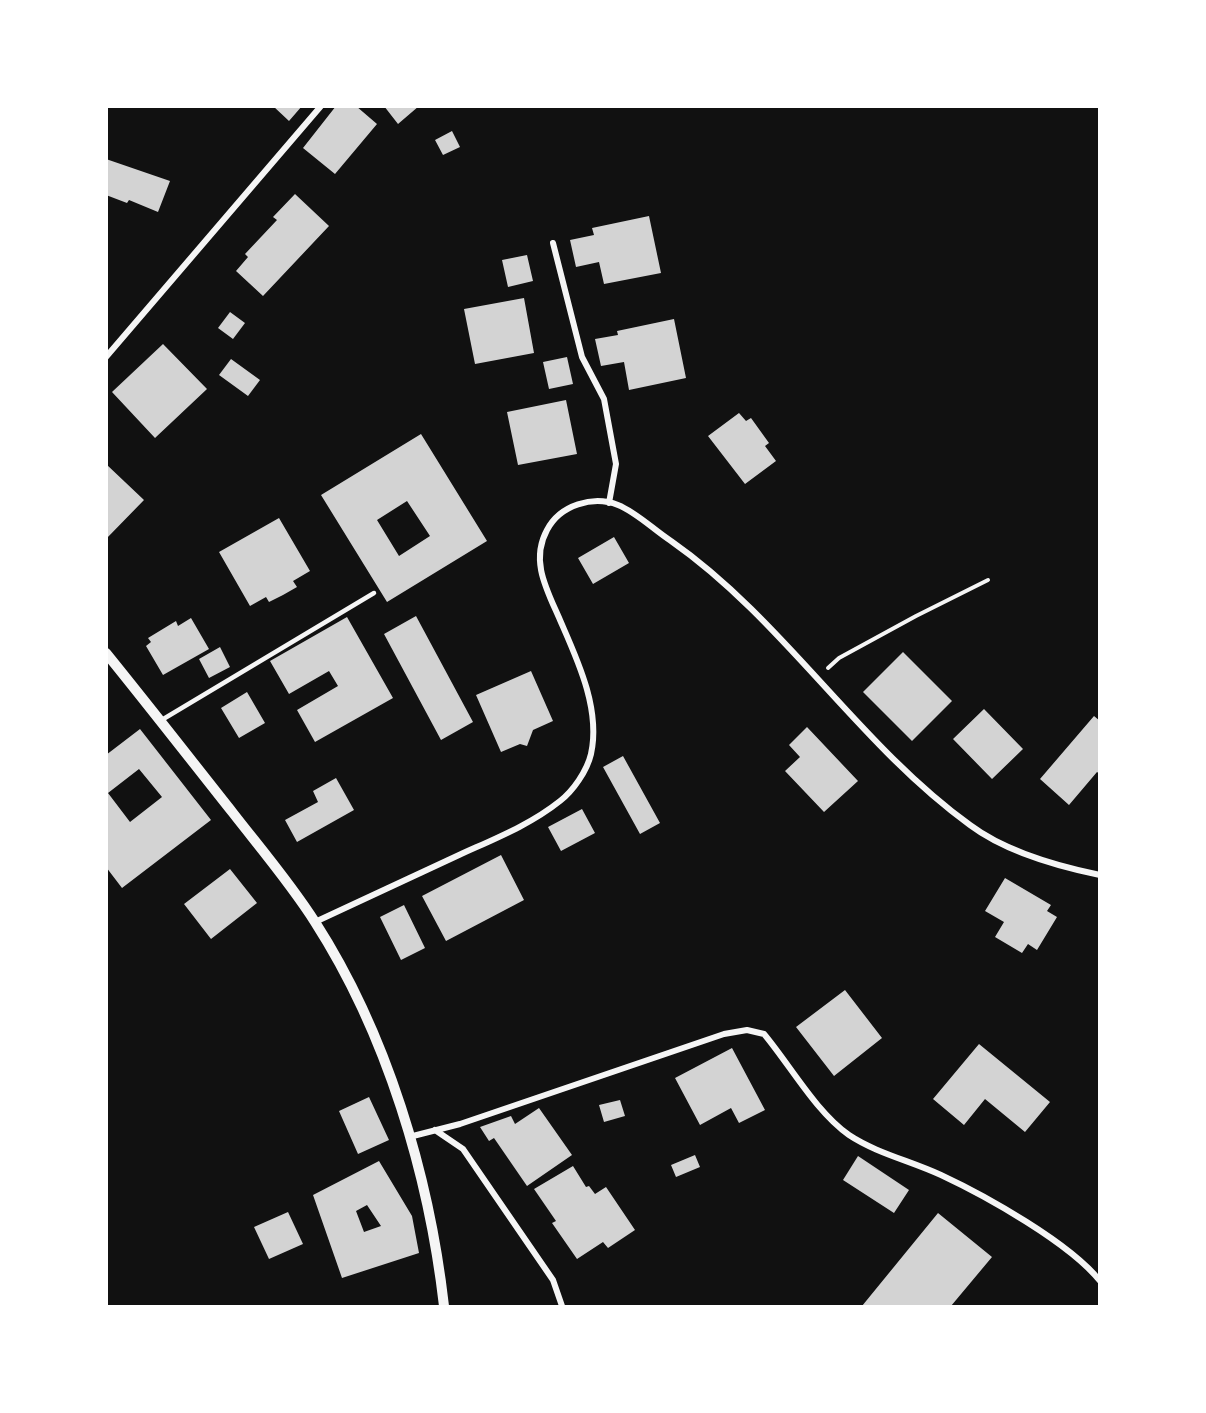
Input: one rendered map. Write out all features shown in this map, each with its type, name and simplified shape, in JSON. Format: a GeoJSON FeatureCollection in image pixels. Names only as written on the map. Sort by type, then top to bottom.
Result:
{"type":"FeatureCollection","features":[{"type":"Feature","properties":{"kind":"street"},"geometry":{"type":"LineString","coordinates":[[106,357],[321,106]]}},
{"type":"Feature","properties":{"kind":"street"},"geometry":{"type":"LineString","coordinates":[[553,243],[582,357],[604,399],[616,464],[609,503]]}},
{"type":"Feature","properties":{"kind":"street"},"geometry":{"type":"LineString","coordinates":[[315,922],[529,823],[563,800],[581,777],[591,755],[592,731],[589,702],[579,664],[541,576],[539,555],[546,532],[558,514],[596,501],[619,505],[696,559],[758,615],[909,775],[972,827],[1020,852],[1071,869],[1100,875]]}},
{"type":"Feature","properties":{"kind":"street"},"geometry":{"type":"LineString","coordinates":[[106,653],[315,922],[368,1019],[394,1085],[409,1137],[429,1220],[444,1306]]}},
{"type":"Feature","properties":{"kind":"street"},"geometry":{"type":"LineString","coordinates":[[409,1137],[460,1124],[724,1034],[747,1030],[764,1034],[830,1119],[849,1135],[941,1175],[1024,1221],[1089,1267],[1100,1281]]}},
{"type":"Feature","properties":{"kind":"street"},"geometry":{"type":"LineString","coordinates":[[435,1130],[450,1139],[469,1158],[553,1280],[562,1306]]}},
{"type":"Feature","properties":{"kind":"lane"},"geometry":{"type":"LineString","coordinates":[[160,721],[374,593]]}},
{"type":"Feature","properties":{"kind":"path"},"geometry":{"type":"LineString","coordinates":[[817,677],[839,658],[988,580]]}},
{"type":"Feature","properties":{"kind":"building"},"geometry":{"type":"Polygon","coordinates":[[[273,106],[302,106],[289,121],[273,106]]]}},
{"type":"Feature","properties":{"kind":"building"},"geometry":{"type":"Polygon","coordinates":[[[336,106],[356,106],[377,124],[335,174],[303,148],[336,106]]]}},
{"type":"Feature","properties":{"kind":"building"},"geometry":{"type":"Polygon","coordinates":[[[384,106],[419,106],[398,124],[384,106]]]}},
{"type":"Feature","properties":{"kind":"building"},"geometry":{"type":"Polygon","coordinates":[[[452,131],[460,147],[443,155],[435,140],[452,131]]]}},
{"type":"Feature","properties":{"kind":"building"},"geometry":{"type":"Polygon","coordinates":[[[106,159],[170,181],[158,212],[129,200],[127,203],[106,195],[106,159]]]}},
{"type":"Feature","properties":{"kind":"building"},"geometry":{"type":"Polygon","coordinates":[[[295,194],[329,226],[263,296],[236,271],[248,257],[245,254],[277,220],[273,217],[295,194]]]}},
{"type":"Feature","properties":{"kind":"building"},"geometry":{"type":"Polygon","coordinates":[[[649,216],[661,273],[604,284],[599,262],[576,267],[570,240],[594,235],[592,228],[649,216]]]}},
{"type":"Feature","properties":{"kind":"building"},"geometry":{"type":"Polygon","coordinates":[[[527,255],[533,281],[508,287],[502,260],[527,255]]]}},
{"type":"Feature","properties":{"kind":"building"},"geometry":{"type":"Polygon","coordinates":[[[524,298],[534,353],[475,364],[464,309],[524,298]]]}},
{"type":"Feature","properties":{"kind":"building"},"geometry":{"type":"Polygon","coordinates":[[[230,312],[245,323],[233,339],[218,328],[230,312]]]}},
{"type":"Feature","properties":{"kind":"building"},"geometry":{"type":"Polygon","coordinates":[[[674,319],[686,378],[629,390],[624,362],[601,366],[595,339],[618,335],[617,331],[674,319]]]}},
{"type":"Feature","properties":{"kind":"building"},"geometry":{"type":"Polygon","coordinates":[[[163,344],[207,389],[155,438],[112,392],[163,344]]]}},
{"type":"Feature","properties":{"kind":"building"},"geometry":{"type":"Polygon","coordinates":[[[567,357],[573,384],[549,389],[543,362],[567,357]]]}},
{"type":"Feature","properties":{"kind":"building"},"geometry":{"type":"Polygon","coordinates":[[[231,359],[260,380],[248,396],[219,375],[231,359]]]}},
{"type":"Feature","properties":{"kind":"building"},"geometry":{"type":"Polygon","coordinates":[[[566,400],[577,454],[518,465],[507,412],[566,400]]]}},
{"type":"Feature","properties":{"kind":"building"},"geometry":{"type":"Polygon","coordinates":[[[739,413],[746,421],[751,418],[769,443],[765,446],[776,461],[745,484],[708,436],[739,413]]]}},
{"type":"Feature","properties":{"kind":"building"},"geometry":{"type":"Polygon","coordinates":[[[421,434],[487,541],[387,602],[321,495],[421,434]],[[407,501],[377,520],[399,556],[430,536],[407,501]]]}},
{"type":"Feature","properties":{"kind":"building"},"geometry":{"type":"Polygon","coordinates":[[[106,464],[144,500],[106,539],[106,464]]]}},
{"type":"Feature","properties":{"kind":"building"},"geometry":{"type":"Polygon","coordinates":[[[279,518],[310,571],[293,581],[297,587],[269,602],[266,597],[250,606],[219,552],[279,518]]]}},
{"type":"Feature","properties":{"kind":"building"},"geometry":{"type":"Polygon","coordinates":[[[614,537],[629,563],[593,584],[578,558],[614,537]]]}},
{"type":"Feature","properties":{"kind":"building"},"geometry":{"type":"Polygon","coordinates":[[[416,616],[473,722],[441,740],[384,634],[416,616]]]}},
{"type":"Feature","properties":{"kind":"building"},"geometry":{"type":"Polygon","coordinates":[[[347,617],[393,698],[315,742],[297,710],[338,686],[329,671],[289,694],[270,661],[347,617]]]}},
{"type":"Feature","properties":{"kind":"building"},"geometry":{"type":"Polygon","coordinates":[[[191,618],[209,649],[163,675],[146,646],[151,642],[148,638],[176,621],[178,626],[191,618]]]}},
{"type":"Feature","properties":{"kind":"building"},"geometry":{"type":"Polygon","coordinates":[[[220,647],[230,667],[209,678],[199,659],[220,647]]]}},
{"type":"Feature","properties":{"kind":"building"},"geometry":{"type":"Polygon","coordinates":[[[903,652],[952,701],[912,741],[863,692],[903,652]]]}},
{"type":"Feature","properties":{"kind":"building"},"geometry":{"type":"Polygon","coordinates":[[[531,671],[553,721],[533,730],[527,746],[520,744],[501,752],[476,695],[531,671]]]}},
{"type":"Feature","properties":{"kind":"building"},"geometry":{"type":"Polygon","coordinates":[[[247,692],[265,723],[239,738],[221,708],[247,692]]]}},
{"type":"Feature","properties":{"kind":"building"},"geometry":{"type":"Polygon","coordinates":[[[984,709],[1023,749],[992,779],[953,739],[984,709]]]}},
{"type":"Feature","properties":{"kind":"building"},"geometry":{"type":"Polygon","coordinates":[[[1094,716],[1100,721],[1100,774],[1097,772],[1069,805],[1040,779],[1094,716]]]}},
{"type":"Feature","properties":{"kind":"building"},"geometry":{"type":"Polygon","coordinates":[[[807,727],[858,781],[824,812],[785,771],[800,757],[789,745],[807,727]]]}},
{"type":"Feature","properties":{"kind":"building"},"geometry":{"type":"Polygon","coordinates":[[[140,729],[211,820],[122,888],[106,867],[106,755],[140,729]],[[139,769],[108,793],[130,822],[162,797],[139,769]]]}},
{"type":"Feature","properties":{"kind":"building"},"geometry":{"type":"Polygon","coordinates":[[[623,756],[660,823],[640,834],[603,767],[623,756]]]}},
{"type":"Feature","properties":{"kind":"building"},"geometry":{"type":"Polygon","coordinates":[[[336,778],[354,810],[297,842],[285,820],[318,802],[313,791],[336,778]]]}},
{"type":"Feature","properties":{"kind":"building"},"geometry":{"type":"Polygon","coordinates":[[[582,809],[595,833],[561,851],[548,827],[582,809]]]}},
{"type":"Feature","properties":{"kind":"building"},"geometry":{"type":"Polygon","coordinates":[[[501,855],[524,900],[446,941],[422,896],[501,855]]]}},
{"type":"Feature","properties":{"kind":"building"},"geometry":{"type":"Polygon","coordinates":[[[230,869],[257,903],[211,939],[184,904],[230,869]]]}},
{"type":"Feature","properties":{"kind":"building"},"geometry":{"type":"Polygon","coordinates":[[[1005,878],[1051,905],[1047,911],[1057,917],[1037,950],[1028,944],[1022,953],[995,937],[1004,922],[985,911],[1005,878]]]}},
{"type":"Feature","properties":{"kind":"building"},"geometry":{"type":"Polygon","coordinates":[[[404,905],[425,948],[401,960],[380,917],[404,905]]]}},
{"type":"Feature","properties":{"kind":"building"},"geometry":{"type":"Polygon","coordinates":[[[845,990],[882,1038],[834,1076],[796,1027],[845,990]]]}},
{"type":"Feature","properties":{"kind":"building"},"geometry":{"type":"Polygon","coordinates":[[[979,1044],[1050,1102],[1025,1132],[985,1099],[964,1125],[933,1099],[979,1044]]]}},
{"type":"Feature","properties":{"kind":"building"},"geometry":{"type":"Polygon","coordinates":[[[732,1048],[765,1110],[739,1123],[731,1108],[700,1125],[675,1078],[732,1048]]]}},
{"type":"Feature","properties":{"kind":"building"},"geometry":{"type":"Polygon","coordinates":[[[369,1097],[389,1140],[358,1154],[339,1111],[369,1097]]]}},
{"type":"Feature","properties":{"kind":"building"},"geometry":{"type":"Polygon","coordinates":[[[620,1100],[625,1116],[604,1122],[599,1105],[620,1100]]]}},
{"type":"Feature","properties":{"kind":"building"},"geometry":{"type":"Polygon","coordinates":[[[539,1108],[572,1155],[527,1186],[494,1138],[489,1141],[480,1127],[511,1116],[515,1124],[539,1108]]]}},
{"type":"Feature","properties":{"kind":"building"},"geometry":{"type":"Polygon","coordinates":[[[695,1155],[700,1167],[676,1177],[671,1165],[695,1155]]]}},
{"type":"Feature","properties":{"kind":"building"},"geometry":{"type":"Polygon","coordinates":[[[858,1156],[909,1190],[894,1213],[843,1180],[858,1156]]]}},
{"type":"Feature","properties":{"kind":"building"},"geometry":{"type":"Polygon","coordinates":[[[379,1161],[412,1216],[419,1253],[342,1278],[313,1195],[379,1161]],[[367,1205],[356,1211],[364,1232],[381,1226],[367,1205]]]}},
{"type":"Feature","properties":{"kind":"building"},"geometry":{"type":"Polygon","coordinates":[[[573,1166],[586,1187],[589,1186],[595,1194],[606,1187],[635,1230],[608,1248],[603,1242],[577,1259],[552,1223],[556,1221],[534,1189],[573,1166]]]}},
{"type":"Feature","properties":{"kind":"building"},"geometry":{"type":"Polygon","coordinates":[[[288,1212],[303,1244],[269,1259],[254,1227],[288,1212]]]}},
{"type":"Feature","properties":{"kind":"building"},"geometry":{"type":"Polygon","coordinates":[[[938,1213],[992,1257],[951,1306],[862,1306],[938,1213]]]}}]}
